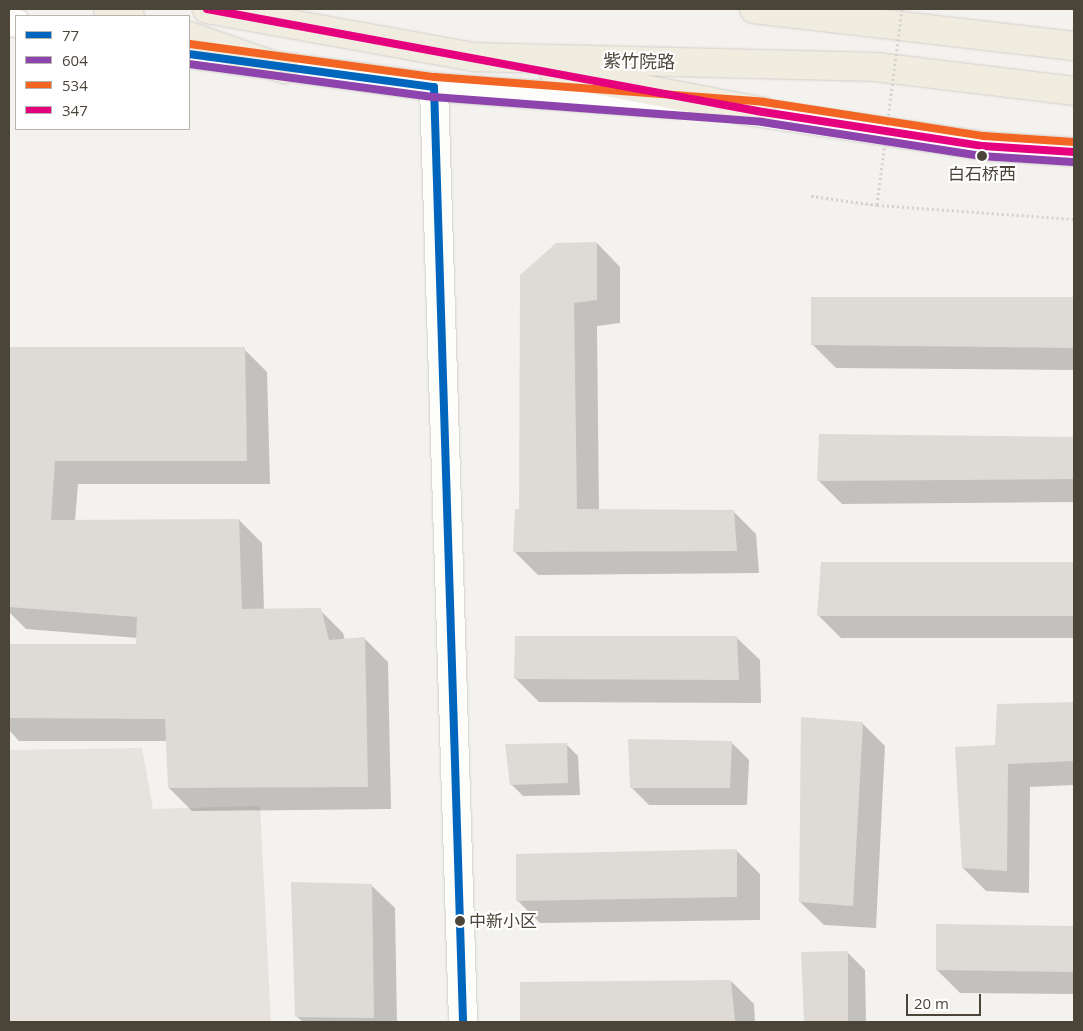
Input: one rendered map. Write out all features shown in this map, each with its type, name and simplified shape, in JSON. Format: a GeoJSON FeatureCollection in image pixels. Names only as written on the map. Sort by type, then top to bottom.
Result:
{"type":"FeatureCollection","features":[{"type":"Feature","properties":{"kind":"highway"},"geometry":{"type":"LineString","coordinates":[[108,9],[127,15]]}},
{"type":"Feature","properties":{"kind":"highway","name":"紫竹院路"},"geometry":{"type":"LineString","coordinates":[[207,9],[474,57],[876,67],[1074,91]]}},
{"type":"Feature","properties":{"kind":"highway"},"geometry":{"type":"LineString","coordinates":[[754,9],[1074,46]]}},
{"type":"Feature","properties":{"kind":"highway"},"geometry":{"type":"LineString","coordinates":[[190,36],[284,69]]}},
{"type":"Feature","properties":{"kind":"highway"},"geometry":{"type":"LineString","coordinates":[[474,57],[763,112]]}},
{"type":"Feature","properties":{"kind":"street"},"geometry":{"type":"LineString","coordinates":[[190,54],[284,69],[434,87],[763,112],[984,146],[1074,152]]}},
{"type":"Feature","properties":{"kind":"street"},"geometry":{"type":"LineString","coordinates":[[434,87],[462,1022]]}},
{"type":"Feature","properties":{"kind":"path"},"geometry":{"type":"LineString","coordinates":[[877,204],[902,9]]}},
{"type":"Feature","properties":{"kind":"path"},"geometry":{"type":"LineString","coordinates":[[811,196],[877,204],[1074,219]]}},
{"type":"Feature","properties":{"kind":"shaded area"},"geometry":{"type":"Polygon","coordinates":[[[142,748],[153,809],[260,806],[271,1022],[9,1022],[9,750],[142,748]]]}},
{"type":"Feature","properties":{"kind":"building"},"geometry":{"type":"Polygon","coordinates":[[[597,242],[597,300],[574,303],[577,509],[734,510],[737,551],[513,552],[515,509],[519,509],[520,275],[556,243],[597,242]]]}},
{"type":"Feature","properties":{"kind":"building"},"geometry":{"type":"Polygon","coordinates":[[[811,297],[1074,297],[1074,348],[811,345],[811,297]]]}},
{"type":"Feature","properties":{"kind":"building"},"geometry":{"type":"Polygon","coordinates":[[[9,347],[245,347],[247,461],[55,461],[51,520],[239,519],[242,609],[321,608],[329,640],[365,637],[368,787],[168,788],[165,719],[9,718],[9,644],[136,644],[137,617],[9,607],[9,347]]]}},
{"type":"Feature","properties":{"kind":"building"},"geometry":{"type":"Polygon","coordinates":[[[819,434],[1074,437],[1074,479],[817,481],[819,434]]]}},
{"type":"Feature","properties":{"kind":"building"},"geometry":{"type":"Polygon","coordinates":[[[821,562],[1074,562],[1074,616],[817,616],[821,562]]]}},
{"type":"Feature","properties":{"kind":"building"},"geometry":{"type":"Polygon","coordinates":[[[515,636],[737,636],[739,680],[514,679],[515,636]]]}},
{"type":"Feature","properties":{"kind":"building"},"geometry":{"type":"Polygon","coordinates":[[[1074,702],[1074,761],[1008,764],[1007,871],[962,868],[955,747],[995,745],[997,704],[1074,702]]]}},
{"type":"Feature","properties":{"kind":"building"},"geometry":{"type":"Polygon","coordinates":[[[801,717],[863,722],[853,906],[799,902],[801,717]]]}},
{"type":"Feature","properties":{"kind":"building"},"geometry":{"type":"Polygon","coordinates":[[[628,739],[732,741],[730,788],[630,788],[628,739]]]}},
{"type":"Feature","properties":{"kind":"building"},"geometry":{"type":"Polygon","coordinates":[[[567,743],[568,783],[510,785],[505,744],[567,743]]]}},
{"type":"Feature","properties":{"kind":"building"},"geometry":{"type":"Polygon","coordinates":[[[737,849],[737,897],[516,901],[516,854],[737,849]]]}},
{"type":"Feature","properties":{"kind":"building"},"geometry":{"type":"Polygon","coordinates":[[[291,882],[372,884],[374,1018],[295,1017],[291,882]]]}},
{"type":"Feature","properties":{"kind":"building"},"geometry":{"type":"Polygon","coordinates":[[[936,924],[1074,926],[1074,972],[936,970],[936,924]]]}},
{"type":"Feature","properties":{"kind":"building"},"geometry":{"type":"Polygon","coordinates":[[[848,951],[848,1022],[804,1022],[801,952],[848,951]]]}},
{"type":"Feature","properties":{"kind":"building"},"geometry":{"type":"Polygon","coordinates":[[[731,980],[735,1022],[520,1022],[520,982],[731,980]]]}},
{"type":"Feature","properties":{"kind":"transit line","name":"347"},"geometry":{"type":"LineString","coordinates":[[207,9],[763,112],[983,146],[1074,152]]}},
{"type":"Feature","properties":{"kind":"transit line","name":"534"},"geometry":{"type":"LineString","coordinates":[[190,44],[435,77],[764,102],[984,136],[1074,142]]}},
{"type":"Feature","properties":{"kind":"transit line","name":"77"},"geometry":{"type":"LineString","coordinates":[[190,54],[434,87],[463,1022]]}},
{"type":"Feature","properties":{"kind":"transit line","name":"604"},"geometry":{"type":"LineString","coordinates":[[190,64],[433,97],[762,122],[981,156],[1073,162]]}},
{"type":"Feature","properties":{"kind":"place","name":"白石桥西"},"geometry":{"type":"Point","coordinates":[982,156]}},
{"type":"Feature","properties":{"kind":"place","name":"中新小区"},"geometry":{"type":"Point","coordinates":[460,921]}}]}
